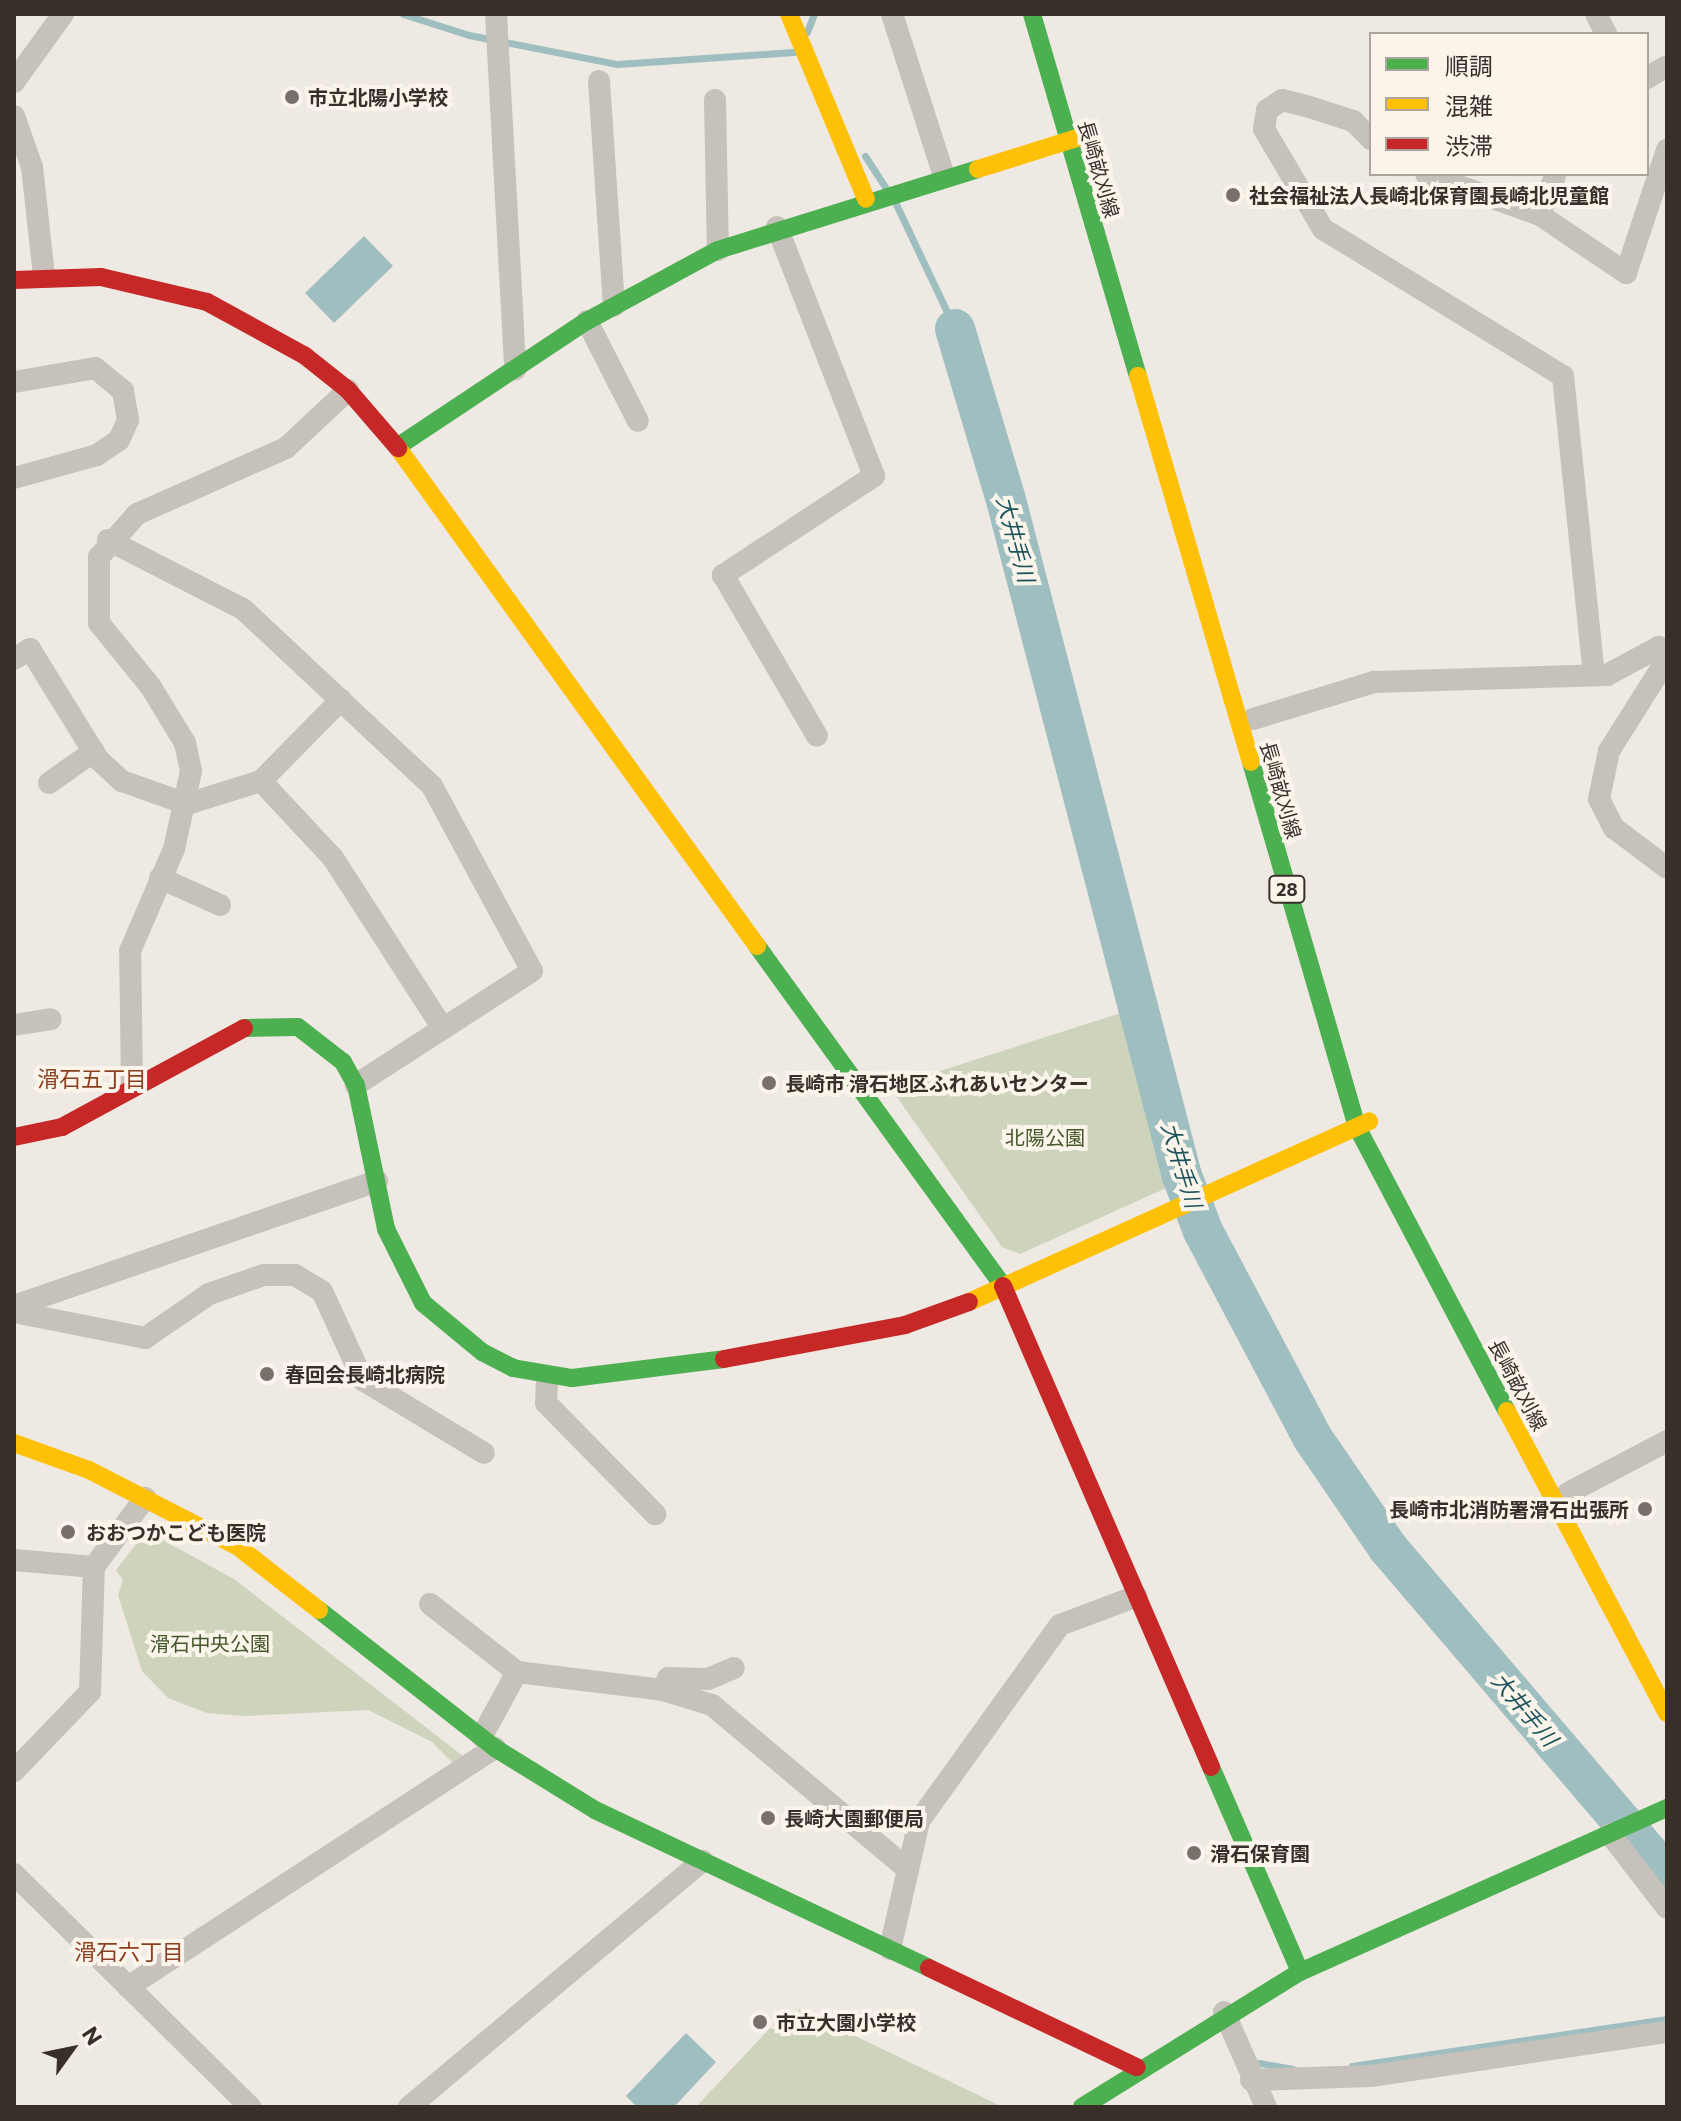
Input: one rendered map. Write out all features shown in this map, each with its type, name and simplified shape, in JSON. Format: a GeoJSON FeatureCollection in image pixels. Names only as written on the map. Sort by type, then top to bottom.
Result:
{"type":"FeatureCollection","features":[{"type":"Feature","properties":{"kind":"street"},"geometry":{"type":"LineString","coordinates":[[14,82],[63,14]]}},
{"type":"Feature","properties":{"kind":"street"},"geometry":{"type":"LineString","coordinates":[[892,14],[944,176]]}},
{"type":"Feature","properties":{"kind":"street","name":"長崎畝刈線"},"geometry":{"type":"LineString","coordinates":[[1032,14],[1074,139],[1253,719],[1363,1124],[1667,1671]]}},
{"type":"Feature","properties":{"kind":"street","name":"長崎畝刈線"},"geometry":{"type":"LineString","coordinates":[[1045,14],[1074,139],[1363,1124],[1667,1713]]}},
{"type":"Feature","properties":{"kind":"street"},"geometry":{"type":"LineString","coordinates":[[1596,14],[1605,32]]}},
{"type":"Feature","properties":{"kind":"street"},"geometry":{"type":"LineString","coordinates":[[792,20],[871,197]]}},
{"type":"Feature","properties":{"kind":"street"},"geometry":{"type":"LineString","coordinates":[[497,21],[515,369]]}},
{"type":"Feature","properties":{"kind":"street"},"geometry":{"type":"LineString","coordinates":[[1649,77],[1667,66]]}},
{"type":"Feature","properties":{"kind":"street"},"geometry":{"type":"LineString","coordinates":[[599,81],[614,305]]}},
{"type":"Feature","properties":{"kind":"street"},"geometry":{"type":"LineString","coordinates":[[715,100],[718,250]]}},
{"type":"Feature","properties":{"kind":"street"},"geometry":{"type":"LineString","coordinates":[[1369,137],[1353,121],[1306,106],[1282,100],[1267,110],[1264,129],[1323,229],[1563,376],[1594,674]]}},
{"type":"Feature","properties":{"kind":"street"},"geometry":{"type":"LineString","coordinates":[[14,116],[32,167],[44,276]]}},
{"type":"Feature","properties":{"kind":"street"},"geometry":{"type":"LineString","coordinates":[[397,447],[587,321],[718,250],[777,227],[903,187],[1074,139]]}},
{"type":"Feature","properties":{"kind":"street"},"geometry":{"type":"LineString","coordinates":[[1433,176],[1540,215],[1626,273],[1659,202],[1667,150]]}},
{"type":"Feature","properties":{"kind":"street"},"geometry":{"type":"LineString","coordinates":[[1540,215],[1555,176]]}},
{"type":"Feature","properties":{"kind":"street"},"geometry":{"type":"LineString","coordinates":[[777,227],[874,476],[723,575],[817,736]]}},
{"type":"Feature","properties":{"kind":"street"},"geometry":{"type":"LineString","coordinates":[[14,280],[44,276],[101,277],[207,302],[273,335],[348,390],[397,447],[1005,1289],[1300,1972]]}},
{"type":"Feature","properties":{"kind":"street"},"geometry":{"type":"LineString","coordinates":[[587,321],[638,421]]}},
{"type":"Feature","properties":{"kind":"street"},"geometry":{"type":"LineString","coordinates":[[14,382],[95,368],[123,391],[128,420],[119,440],[97,455],[14,478]]}},
{"type":"Feature","properties":{"kind":"street"},"geometry":{"type":"LineString","coordinates":[[132,1086],[130,951],[187,804],[185,743],[96,615],[96,573],[108,540],[137,514],[286,448],[348,390]]}},
{"type":"Feature","properties":{"kind":"street"},"geometry":{"type":"LineString","coordinates":[[108,540],[243,609],[432,786],[532,971],[356,1085]]}},
{"type":"Feature","properties":{"kind":"street"},"geometry":{"type":"LineString","coordinates":[[14,659],[30,649],[94,751],[122,781],[187,804],[261,781],[341,700]]}},
{"type":"Feature","properties":{"kind":"street"},"geometry":{"type":"LineString","coordinates":[[1253,719],[1374,682],[1594,674],[1667,651]]}},
{"type":"Feature","properties":{"kind":"street"},"geometry":{"type":"LineString","coordinates":[[1667,659],[1609,751],[1599,799],[1614,828],[1667,868]]}},
{"type":"Feature","properties":{"kind":"street"},"geometry":{"type":"LineString","coordinates":[[49,783],[94,751]]}},
{"type":"Feature","properties":{"kind":"street"},"geometry":{"type":"LineString","coordinates":[[261,781],[333,858],[443,1029]]}},
{"type":"Feature","properties":{"kind":"street"},"geometry":{"type":"LineString","coordinates":[[160,878],[220,905]]}},
{"type":"Feature","properties":{"kind":"street"},"geometry":{"type":"LineString","coordinates":[[14,1025],[51,1019]]}},
{"type":"Feature","properties":{"kind":"street"},"geometry":{"type":"LineString","coordinates":[[14,1137],[62,1127],[236,1028],[268,1022],[298,1027],[323,1041],[356,1085],[386,1229],[423,1303],[482,1352],[547,1378],[738,1357],[905,1325],[1005,1289],[1363,1124]]}},
{"type":"Feature","properties":{"kind":"street"},"geometry":{"type":"LineString","coordinates":[[14,1306],[377,1181]]}},
{"type":"Feature","properties":{"kind":"street"},"geometry":{"type":"LineString","coordinates":[[14,1312],[145,1338],[209,1294],[264,1275],[295,1275],[322,1291],[363,1380],[484,1453]]}},
{"type":"Feature","properties":{"kind":"street"},"geometry":{"type":"LineString","coordinates":[[547,1378],[546,1403],[655,1514]]}},
{"type":"Feature","properties":{"kind":"street"},"geometry":{"type":"LineString","coordinates":[[1568,1493],[1667,1441]]}},
{"type":"Feature","properties":{"kind":"street"},"geometry":{"type":"LineString","coordinates":[[14,1443],[145,1498],[302,1590],[489,1742],[595,1810],[1137,2067]]}},
{"type":"Feature","properties":{"kind":"street"},"geometry":{"type":"LineString","coordinates":[[14,1771],[90,1692],[94,1567],[145,1498]]}},
{"type":"Feature","properties":{"kind":"street"},"geometry":{"type":"LineString","coordinates":[[14,1560],[94,1567]]}},
{"type":"Feature","properties":{"kind":"street"},"geometry":{"type":"LineString","coordinates":[[890,1949],[905,1867],[919,1821],[1060,1625],[1137,1596]]}},
{"type":"Feature","properties":{"kind":"street"},"geometry":{"type":"LineString","coordinates":[[430,1604],[517,1672],[663,1690],[735,1720],[905,1867]]}},
{"type":"Feature","properties":{"kind":"street"},"geometry":{"type":"LineString","coordinates":[[663,1690],[668,1678],[708,1679],[734,1668]]}},
{"type":"Feature","properties":{"kind":"street"},"geometry":{"type":"LineString","coordinates":[[128,1987],[489,1742],[517,1672]]}},
{"type":"Feature","properties":{"kind":"street"},"geometry":{"type":"LineString","coordinates":[[1082,2107],[1137,2067],[1224,2012],[1300,1972],[1662,1810]]}},
{"type":"Feature","properties":{"kind":"street"},"geometry":{"type":"LineString","coordinates":[[1610,1834],[1667,1908]]}},
{"type":"Feature","properties":{"kind":"street"},"geometry":{"type":"LineString","coordinates":[[409,2107],[702,1861]]}},
{"type":"Feature","properties":{"kind":"street"},"geometry":{"type":"LineString","coordinates":[[14,1874],[250,2107]]}},
{"type":"Feature","properties":{"kind":"street"},"geometry":{"type":"LineString","coordinates":[[1224,2012],[1251,2080],[1266,2107]]}},
{"type":"Feature","properties":{"kind":"street"},"geometry":{"type":"LineString","coordinates":[[1251,2080],[1371,2076],[1667,2032]]}},
{"type":"Feature","properties":{"kind":"green space","name":"北陽公園"},"geometry":{"type":"Polygon","coordinates":[[[1127,1011],[1173,1185],[1020,1254],[1002,1247],[890,1087],[1127,1011]]]}},
{"type":"Feature","properties":{"kind":"green space","name":"滑石中央公園"},"geometry":{"type":"Polygon","coordinates":[[[146,1531],[234,1579],[463,1756],[453,1763],[432,1742],[368,1710],[243,1716],[207,1713],[168,1698],[142,1671],[118,1595],[123,1580],[116,1570],[146,1531]]]}},
{"type":"Feature","properties":{"kind":"green space"},"geometry":{"type":"Polygon","coordinates":[[[799,2009],[1003,2107],[696,2107],[770,2028],[784,2033],[799,2009]]]}},
{"type":"Feature","properties":{"kind":"water"},"geometry":{"type":"Polygon","coordinates":[[[364,236],[393,266],[334,323],[305,293],[364,236]]]}},
{"type":"Feature","properties":{"kind":"water"},"geometry":{"type":"Polygon","coordinates":[[[686,2033],[716,2062],[674,2107],[637,2107],[626,2096],[686,2033]]]}},
{"type":"Feature","properties":{"kind":"waterway"},"geometry":{"type":"LineString","coordinates":[[403,14],[469,35],[617,64],[794,52]]}},
{"type":"Feature","properties":{"kind":"waterway"},"geometry":{"type":"LineString","coordinates":[[807,32],[814,14]]}},
{"type":"Feature","properties":{"kind":"waterway"},"geometry":{"type":"LineString","coordinates":[[865,156],[886,188]]}},
{"type":"Feature","properties":{"kind":"waterway"},"geometry":{"type":"LineString","coordinates":[[895,202],[955,329]]}},
{"type":"Feature","properties":{"kind":"waterway","name":"大井手川"},"geometry":{"type":"LineString","coordinates":[[955,329],[1006,500],[1182,1176],[1203,1231],[1312,1437],[1388,1548],[1667,1875]]}},
{"type":"Feature","properties":{"kind":"waterway"},"geometry":{"type":"LineString","coordinates":[[1352,2066],[1667,2019]]}},
{"type":"Feature","properties":{"kind":"waterway"},"geometry":{"type":"LineString","coordinates":[[1259,2063],[1292,2069]]}},
{"type":"Feature","properties":{"kind":"traffic: fast"},"geometry":{"type":"LineString","coordinates":[[1032,14],[1138,376]]}},
{"type":"Feature","properties":{"kind":"traffic: fast"},"geometry":{"type":"LineString","coordinates":[[397,447],[587,321],[718,250],[978,169]]}},
{"type":"Feature","properties":{"kind":"traffic: fast"},"geometry":{"type":"LineString","coordinates":[[1251,762],[1357,1127],[1507,1411]]}},
{"type":"Feature","properties":{"kind":"traffic: fast"},"geometry":{"type":"LineString","coordinates":[[757,946],[1003,1286]]}},
{"type":"Feature","properties":{"kind":"traffic: fast"},"geometry":{"type":"LineString","coordinates":[[244,1028],[298,1027],[343,1062],[356,1085],[386,1229],[423,1303],[482,1352],[513,1368],[572,1378],[724,1359]]}},
{"type":"Feature","properties":{"kind":"traffic: fast"},"geometry":{"type":"LineString","coordinates":[[319,1610],[495,1748],[595,1810],[929,1968]]}},
{"type":"Feature","properties":{"kind":"traffic: fast"},"geometry":{"type":"LineString","coordinates":[[1211,1767],[1300,1972]]}},
{"type":"Feature","properties":{"kind":"traffic: fast"},"geometry":{"type":"LineString","coordinates":[[1082,2107],[1300,1972],[1667,1808]]}},
{"type":"Feature","properties":{"kind":"traffic: slow"},"geometry":{"type":"LineString","coordinates":[[789,14],[866,199]]}},
{"type":"Feature","properties":{"kind":"traffic: slow"},"geometry":{"type":"LineString","coordinates":[[978,169],[1080,137]]}},
{"type":"Feature","properties":{"kind":"traffic: slow"},"geometry":{"type":"LineString","coordinates":[[1138,376],[1251,762]]}},
{"type":"Feature","properties":{"kind":"traffic: slow"},"geometry":{"type":"LineString","coordinates":[[398,448],[757,946]]}},
{"type":"Feature","properties":{"kind":"traffic: slow"},"geometry":{"type":"LineString","coordinates":[[969,1302],[1369,1121]]}},
{"type":"Feature","properties":{"kind":"traffic: slow"},"geometry":{"type":"LineString","coordinates":[[1507,1411],[1667,1713]]}},
{"type":"Feature","properties":{"kind":"traffic: slow"},"geometry":{"type":"LineString","coordinates":[[14,1443],[89,1470],[237,1546],[319,1610]]}},
{"type":"Feature","properties":{"kind":"traffic: jam"},"geometry":{"type":"LineString","coordinates":[[14,280],[101,277],[207,302],[304,355],[348,390],[398,448]]}},
{"type":"Feature","properties":{"kind":"traffic: jam"},"geometry":{"type":"LineString","coordinates":[[14,1137],[62,1127],[244,1028]]}},
{"type":"Feature","properties":{"kind":"traffic: jam"},"geometry":{"type":"LineString","coordinates":[[1003,1286],[1211,1767]]}},
{"type":"Feature","properties":{"kind":"traffic: jam"},"geometry":{"type":"LineString","coordinates":[[724,1359],[905,1325],[969,1302]]}},
{"type":"Feature","properties":{"kind":"traffic: jam"},"geometry":{"type":"LineString","coordinates":[[929,1968],[1137,2067]]}},
{"type":"Feature","properties":{"kind":"place","name":"市立北陽小学校"},"geometry":{"type":"Point","coordinates":[292,97]}},
{"type":"Feature","properties":{"kind":"place","name":"社会福祉法人長崎北保育園長崎北児童館"},"geometry":{"type":"Point","coordinates":[1233,195]}},
{"type":"Feature","properties":{"kind":"place","name":"長崎市 滑石地区ふれあいセンター"},"geometry":{"type":"Point","coordinates":[769,1083]}},
{"type":"Feature","properties":{"kind":"place","name":"春回会長崎北病院"},"geometry":{"type":"Point","coordinates":[267,1374]}},
{"type":"Feature","properties":{"kind":"place","name":"長崎市北消防署滑石出張所"},"geometry":{"type":"Point","coordinates":[1645,1509]}},
{"type":"Feature","properties":{"kind":"place","name":"おおつかこども医院"},"geometry":{"type":"Point","coordinates":[68,1532]}},
{"type":"Feature","properties":{"kind":"place","name":"長崎大園郵便局"},"geometry":{"type":"Point","coordinates":[768,1818]}},
{"type":"Feature","properties":{"kind":"place","name":"滑石保育園"},"geometry":{"type":"Point","coordinates":[1194,1853]}},
{"type":"Feature","properties":{"kind":"place","name":"市立大園小学校"},"geometry":{"type":"Point","coordinates":[760,2022]}},
{"type":"Feature","properties":{"kind":"district","name":"滑石五丁目"},"geometry":{"type":"Point","coordinates":[92,1079]}},
{"type":"Feature","properties":{"kind":"district","name":"滑石六丁目"},"geometry":{"type":"Point","coordinates":[129,1952]}}]}
